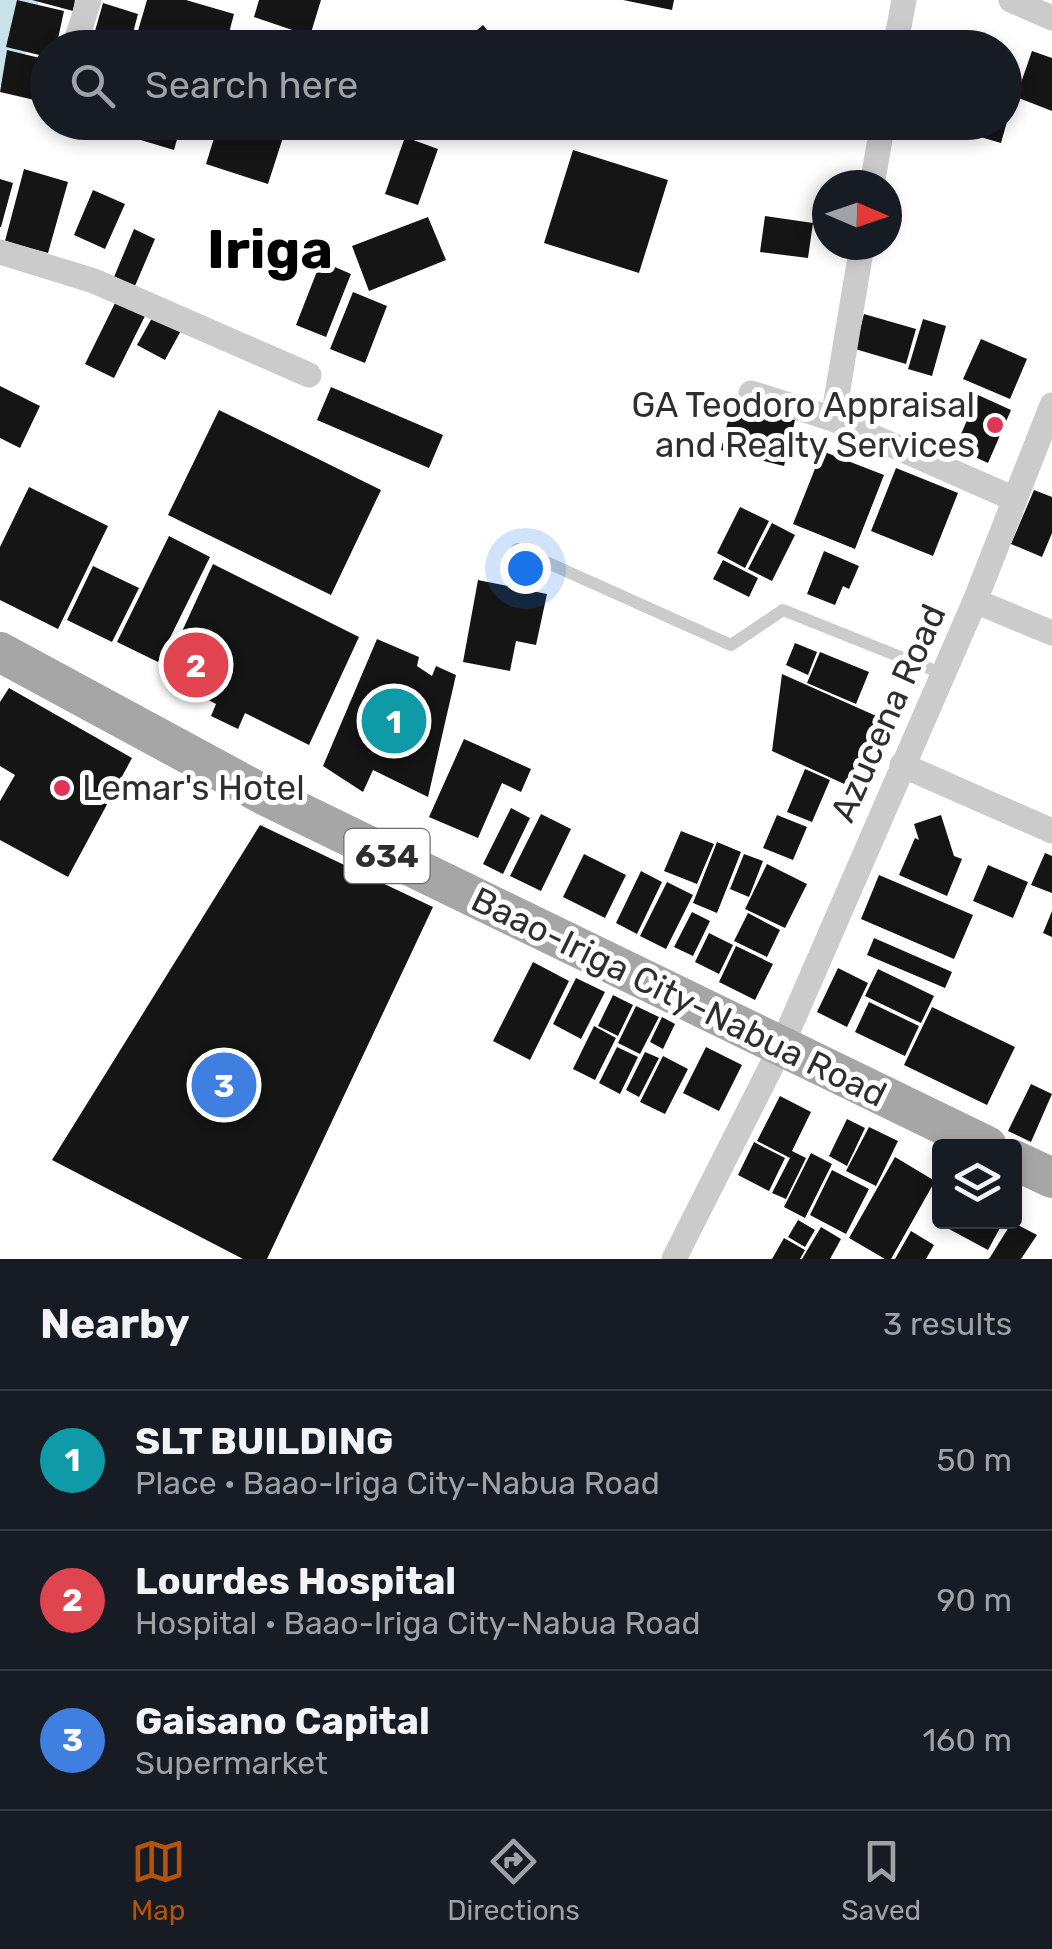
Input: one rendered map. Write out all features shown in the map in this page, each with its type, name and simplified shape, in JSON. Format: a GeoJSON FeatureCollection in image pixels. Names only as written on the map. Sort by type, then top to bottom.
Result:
{"type":"FeatureCollection","features":[{"type":"Feature","properties":{"kind":"main road","name":"Baao-Iriga City-Nabua Road"},"geometry":{"type":"LineString","coordinates":[[6,659],[264,796],[971,1139]]}},
{"type":"Feature","properties":{"kind":"main road"},"geometry":{"type":"LineString","coordinates":[[1022,1164],[1052,1178]]}},
{"type":"Feature","properties":{"kind":"street"},"geometry":{"type":"LineString","coordinates":[[80,30],[89,0]]}},
{"type":"Feature","properties":{"kind":"street"},"geometry":{"type":"LineString","coordinates":[[898,30],[904,0]]}},
{"type":"Feature","properties":{"kind":"street"},"geometry":{"type":"LineString","coordinates":[[1012,0],[1052,18]]}},
{"type":"Feature","properties":{"kind":"street"},"geometry":{"type":"LineString","coordinates":[[874,170],[879,140]]}},
{"type":"Feature","properties":{"kind":"street"},"geometry":{"type":"LineString","coordinates":[[0,252],[94,280],[309,375]]}},
{"type":"Feature","properties":{"kind":"street"},"geometry":{"type":"LineString","coordinates":[[833,418],[859,260]]}},
{"type":"Feature","properties":{"kind":"street"},"geometry":{"type":"LineString","coordinates":[[751,392],[833,418],[1012,498]]}},
{"type":"Feature","properties":{"kind":"street","name":"Azucena Road"},"geometry":{"type":"LineString","coordinates":[[674,1259],[781,1048],[975,601],[1012,498],[1049,419]]}},
{"type":"Feature","properties":{"kind":"street"},"geometry":{"type":"LineString","coordinates":[[975,601],[1052,633]]}},
{"type":"Feature","properties":{"kind":"street"},"geometry":{"type":"LineString","coordinates":[[902,765],[1052,831]]}},
{"type":"Feature","properties":{"kind":"lane"},"geometry":{"type":"LineString","coordinates":[[517,549],[731,645],[783,610],[943,674]]}},
{"type":"Feature","properties":{"kind":"building"},"geometry":{"type":"Polygon","coordinates":[[[17,0],[64,11],[60,30],[30,30],[30,53],[6,47],[17,0]]]}},
{"type":"Feature","properties":{"kind":"building"},"geometry":{"type":"Polygon","coordinates":[[[32,0],[75,0],[73,11],[32,0]]]}},
{"type":"Feature","properties":{"kind":"building"},"geometry":{"type":"Polygon","coordinates":[[[147,0],[186,0],[234,14],[230,30],[138,30],[147,0]]]}},
{"type":"Feature","properties":{"kind":"building"},"geometry":{"type":"Polygon","coordinates":[[[259,0],[321,0],[312,30],[292,30],[254,17],[259,0]]]}},
{"type":"Feature","properties":{"kind":"building"},"geometry":{"type":"Polygon","coordinates":[[[623,0],[674,0],[672,10],[623,0]]]}},
{"type":"Feature","properties":{"kind":"building"},"geometry":{"type":"Polygon","coordinates":[[[103,3],[138,14],[134,30],[95,30],[103,3]]]}},
{"type":"Feature","properties":{"kind":"building"},"geometry":{"type":"Polygon","coordinates":[[[7,50],[30,56],[30,99],[0,92],[7,50]]]}},
{"type":"Feature","properties":{"kind":"building"},"geometry":{"type":"Polygon","coordinates":[[[1032,51],[1052,58],[1052,111],[1022,99],[1022,80],[1032,51]]]}},
{"type":"Feature","properties":{"kind":"building"},"geometry":{"type":"Polygon","coordinates":[[[141,140],[177,140],[174,150],[141,140]]]}},
{"type":"Feature","properties":{"kind":"building"},"geometry":{"type":"Polygon","coordinates":[[[213,140],[282,140],[268,184],[206,164],[213,140]]]}},
{"type":"Feature","properties":{"kind":"building"},"geometry":{"type":"Polygon","coordinates":[[[404,140],[438,149],[418,205],[385,194],[404,140]]]}},
{"type":"Feature","properties":{"kind":"building"},"geometry":{"type":"Polygon","coordinates":[[[573,150],[668,180],[639,273],[544,243],[573,150]]]}},
{"type":"Feature","properties":{"kind":"building"},"geometry":{"type":"Polygon","coordinates":[[[24,169],[68,182],[48,253],[5,241],[24,169]]]}},
{"type":"Feature","properties":{"kind":"building"},"geometry":{"type":"Polygon","coordinates":[[[0,179],[13,183],[1,227],[0,227],[0,179]]]}},
{"type":"Feature","properties":{"kind":"building"},"geometry":{"type":"Polygon","coordinates":[[[93,190],[125,204],[105,249],[74,235],[93,190]]]}},
{"type":"Feature","properties":{"kind":"building"},"geometry":{"type":"Polygon","coordinates":[[[765,216],[812,223],[808,258],[760,252],[765,216]]]}},
{"type":"Feature","properties":{"kind":"building"},"geometry":{"type":"Polygon","coordinates":[[[428,217],[446,260],[369,291],[352,246],[428,217]]]}},
{"type":"Feature","properties":{"kind":"building"},"geometry":{"type":"Polygon","coordinates":[[[134,229],[155,239],[135,286],[114,277],[134,229]]]}},
{"type":"Feature","properties":{"kind":"building"},"geometry":{"type":"Polygon","coordinates":[[[321,261],[351,274],[326,337],[296,325],[321,261]]]}},
{"type":"Feature","properties":{"kind":"building"},"geometry":{"type":"Polygon","coordinates":[[[353,292],[387,306],[365,363],[330,349],[353,292]]]}},
{"type":"Feature","properties":{"kind":"building"},"geometry":{"type":"Polygon","coordinates":[[[116,301],[145,316],[114,378],[85,364],[116,301]]]}},
{"type":"Feature","properties":{"kind":"building"},"geometry":{"type":"Polygon","coordinates":[[[157,309],[184,325],[165,360],[137,345],[157,309]]]}},
{"type":"Feature","properties":{"kind":"building"},"geometry":{"type":"Polygon","coordinates":[[[864,314],[916,329],[906,364],[855,349],[864,314]]]}},
{"type":"Feature","properties":{"kind":"building"},"geometry":{"type":"Polygon","coordinates":[[[923,319],[946,326],[932,376],[908,369],[923,319]]]}},
{"type":"Feature","properties":{"kind":"building"},"geometry":{"type":"Polygon","coordinates":[[[981,339],[1027,359],[1010,399],[963,379],[981,339]]]}},
{"type":"Feature","properties":{"kind":"building"},"geometry":{"type":"Polygon","coordinates":[[[0,386],[40,406],[20,448],[0,438],[0,386]]]}},
{"type":"Feature","properties":{"kind":"building"},"geometry":{"type":"Polygon","coordinates":[[[331,387],[443,435],[429,468],[317,420],[331,387]]]}},
{"type":"Feature","properties":{"kind":"building"},"geometry":{"type":"Polygon","coordinates":[[[978,395],[1011,410],[988,463],[955,448],[978,395]]]}},
{"type":"Feature","properties":{"kind":"building"},"geometry":{"type":"Polygon","coordinates":[[[732,404],[795,420],[784,466],[721,450],[732,404]]]}},
{"type":"Feature","properties":{"kind":"building"},"geometry":{"type":"Polygon","coordinates":[[[219,410],[381,490],[331,595],[168,515],[219,410]]]}},
{"type":"Feature","properties":{"kind":"building"},"geometry":{"type":"Polygon","coordinates":[[[822,451],[884,475],[855,549],[793,524],[822,451]]]}},
{"type":"Feature","properties":{"kind":"building"},"geometry":{"type":"Polygon","coordinates":[[[896,468],[958,493],[933,556],[871,531],[896,468]]]}},
{"type":"Feature","properties":{"kind":"building"},"geometry":{"type":"Polygon","coordinates":[[[29,487],[108,526],[58,629],[0,600],[0,547],[29,487]]]}},
{"type":"Feature","properties":{"kind":"building"},"geometry":{"type":"Polygon","coordinates":[[[1034,490],[1052,497],[1052,533],[1042,557],[1011,544],[1034,490]]]}},
{"type":"Feature","properties":{"kind":"building"},"geometry":{"type":"Polygon","coordinates":[[[740,507],[769,521],[745,568],[717,553],[740,507]]]}},
{"type":"Feature","properties":{"kind":"building"},"geometry":{"type":"Polygon","coordinates":[[[772,523],[795,535],[772,581],[748,569],[772,523]]]}},
{"type":"Feature","properties":{"kind":"building"},"geometry":{"type":"Polygon","coordinates":[[[169,536],[210,557],[158,662],[117,642],[169,536]]]}},
{"type":"Feature","properties":{"kind":"building"},"geometry":{"type":"Polygon","coordinates":[[[824,551],[859,566],[849,589],[843,586],[835,605],[807,594],[824,551]]]}},
{"type":"Feature","properties":{"kind":"building"},"geometry":{"type":"Polygon","coordinates":[[[723,560],[758,578],[749,597],[713,579],[723,560]]]}},
{"type":"Feature","properties":{"kind":"building"},"geometry":{"type":"Polygon","coordinates":[[[213,564],[359,637],[309,745],[245,713],[238,729],[211,716],[216,704],[162,675],[213,564]]]}},
{"type":"Feature","properties":{"kind":"building"},"geometry":{"type":"Polygon","coordinates":[[[93,566],[139,588],[112,642],[67,620],[93,566]]]}},
{"type":"Feature","properties":{"kind":"building"},"geometry":{"type":"Polygon","coordinates":[[[478,580],[547,594],[536,645],[516,641],[510,671],[463,662],[478,580]]]}},
{"type":"Feature","properties":{"kind":"building"},"geometry":{"type":"Polygon","coordinates":[[[377,639],[419,657],[417,666],[432,676],[436,666],[456,675],[428,797],[373,770],[363,792],[323,766],[377,639]]]}},
{"type":"Feature","properties":{"kind":"building"},"geometry":{"type":"Polygon","coordinates":[[[795,643],[817,652],[808,675],[786,665],[795,643]]]}},
{"type":"Feature","properties":{"kind":"building"},"geometry":{"type":"Polygon","coordinates":[[[820,652],[869,672],[856,704],[807,683],[820,652]]]}},
{"type":"Feature","properties":{"kind":"building"},"geometry":{"type":"Polygon","coordinates":[[[782,674],[883,719],[853,788],[772,751],[782,674]]]}},
{"type":"Feature","properties":{"kind":"building","name":"Lemar's Hotel"},"geometry":{"type":"Polygon","coordinates":[[[9,688],[132,758],[68,877],[0,840],[0,801],[15,775],[0,766],[0,702],[9,688]]]}},
{"type":"Feature","properties":{"kind":"building"},"geometry":{"type":"Polygon","coordinates":[[[464,739],[531,769],[521,792],[502,783],[478,838],[429,817],[464,739]]]}},
{"type":"Feature","properties":{"kind":"building"},"geometry":{"type":"Polygon","coordinates":[[[805,769],[830,780],[812,822],[787,812],[805,769]]]}},
{"type":"Feature","properties":{"kind":"building"},"geometry":{"type":"Polygon","coordinates":[[[511,808],[530,818],[503,874],[483,864],[511,808]]]}},
{"type":"Feature","properties":{"kind":"building"},"geometry":{"type":"Polygon","coordinates":[[[541,814],[571,829],[541,891],[510,876],[541,814]]]}},
{"type":"Feature","properties":{"kind":"building"},"geometry":{"type":"Polygon","coordinates":[[[777,815],[807,827],[793,860],[763,848],[777,815]]]}},
{"type":"Feature","properties":{"kind":"building"},"geometry":{"type":"Polygon","coordinates":[[[941,815],[954,856],[962,859],[947,896],[899,875],[915,838],[919,840],[914,824],[941,815]]]}},
{"type":"Feature","properties":{"kind":"building"},"geometry":{"type":"Polygon","coordinates":[[[260,825],[433,907],[267,1259],[243,1259],[52,1160],[260,825]]]}},
{"type":"Feature","properties":{"kind":"building"},"geometry":{"type":"Polygon","coordinates":[[[681,831],[714,844],[697,884],[664,871],[681,831]]]}},
{"type":"Feature","properties":{"kind":"building"},"geometry":{"type":"Polygon","coordinates":[[[717,842],[741,852],[717,913],[693,903],[717,842]]]}},
{"type":"Feature","properties":{"kind":"building"},"geometry":{"type":"Polygon","coordinates":[[[1045,853],[1052,856],[1052,893],[1031,885],[1045,853]]]}},
{"type":"Feature","properties":{"kind":"building"},"geometry":{"type":"Polygon","coordinates":[[[584,854],[626,875],[605,918],[563,897],[584,854]]]}},
{"type":"Feature","properties":{"kind":"building"},"geometry":{"type":"Polygon","coordinates":[[[744,854],[763,861],[749,897],[730,889],[744,854]]]}},
{"type":"Feature","properties":{"kind":"building"},"geometry":{"type":"Polygon","coordinates":[[[767,864],[807,884],[785,928],[745,909],[767,864]]]}},
{"type":"Feature","properties":{"kind":"building"},"geometry":{"type":"Polygon","coordinates":[[[988,865],[1028,882],[1013,918],[973,901],[988,865]]]}},
{"type":"Feature","properties":{"kind":"building"},"geometry":{"type":"Polygon","coordinates":[[[641,871],[662,882],[637,934],[616,923],[641,871]]]}},
{"type":"Feature","properties":{"kind":"building"},"geometry":{"type":"Polygon","coordinates":[[[879,875],[973,915],[954,959],[861,919],[879,875]]]}},
{"type":"Feature","properties":{"kind":"building"},"geometry":{"type":"Polygon","coordinates":[[[667,882],[693,895],[666,949],[640,936],[667,882]]]}},
{"type":"Feature","properties":{"kind":"building"},"geometry":{"type":"Polygon","coordinates":[[[1052,911],[1052,937],[1043,933],[1052,911]]]}},
{"type":"Feature","properties":{"kind":"building"},"geometry":{"type":"Polygon","coordinates":[[[692,912],[710,921],[693,956],[674,947],[692,912]]]}},
{"type":"Feature","properties":{"kind":"building"},"geometry":{"type":"Polygon","coordinates":[[[748,913],[780,930],[767,957],[734,941],[748,913]]]}},
{"type":"Feature","properties":{"kind":"building"},"geometry":{"type":"Polygon","coordinates":[[[709,933],[733,945],[719,974],[695,962],[709,933]]]}},
{"type":"Feature","properties":{"kind":"building"},"geometry":{"type":"Polygon","coordinates":[[[874,938],[952,972],[945,988],[867,955],[874,938]]]}},
{"type":"Feature","properties":{"kind":"building"},"geometry":{"type":"Polygon","coordinates":[[[736,946],[773,964],[755,1000],[719,982],[736,946]]]}},
{"type":"Feature","properties":{"kind":"building"},"geometry":{"type":"Polygon","coordinates":[[[533,962],[569,981],[530,1060],[493,1041],[533,962]]]}},
{"type":"Feature","properties":{"kind":"building"},"geometry":{"type":"Polygon","coordinates":[[[838,968],[868,983],[847,1027],[817,1012],[838,968]]]}},
{"type":"Feature","properties":{"kind":"building"},"geometry":{"type":"Polygon","coordinates":[[[878,969],[934,996],[921,1023],[865,996],[878,969]]]}},
{"type":"Feature","properties":{"kind":"building"},"geometry":{"type":"Polygon","coordinates":[[[576,978],[605,992],[581,1039],[553,1024],[576,978]]]}},
{"type":"Feature","properties":{"kind":"building"},"geometry":{"type":"Polygon","coordinates":[[[613,995],[633,1005],[618,1036],[598,1026],[613,995]]]}},
{"type":"Feature","properties":{"kind":"building"},"geometry":{"type":"Polygon","coordinates":[[[869,1002],[919,1026],[905,1056],[855,1032],[869,1002]]]}},
{"type":"Feature","properties":{"kind":"building"},"geometry":{"type":"Polygon","coordinates":[[[636,1006],[659,1017],[640,1054],[618,1043],[636,1006]]]}},
{"type":"Feature","properties":{"kind":"building"},"geometry":{"type":"Polygon","coordinates":[[[932,1007],[1015,1047],[987,1105],[904,1065],[932,1007]]]}},
{"type":"Feature","properties":{"kind":"building"},"geometry":{"type":"Polygon","coordinates":[[[662,1017],[675,1024],[663,1049],[650,1042],[662,1017]]]}},
{"type":"Feature","properties":{"kind":"building"},"geometry":{"type":"Polygon","coordinates":[[[594,1026],[616,1038],[595,1080],[573,1069],[594,1026]]]}},
{"type":"Feature","properties":{"kind":"building"},"geometry":{"type":"Polygon","coordinates":[[[617,1047],[638,1057],[620,1094],[599,1083],[617,1047]]]}},
{"type":"Feature","properties":{"kind":"building"},"geometry":{"type":"Polygon","coordinates":[[[706,1047],[742,1065],[719,1111],[683,1093],[706,1047]]]}},
{"type":"Feature","properties":{"kind":"building"},"geometry":{"type":"Polygon","coordinates":[[[645,1052],[659,1058],[639,1097],[626,1090],[645,1052]]]}},
{"type":"Feature","properties":{"kind":"building"},"geometry":{"type":"Polygon","coordinates":[[[663,1056],[688,1069],[665,1114],[640,1102],[663,1056]]]}},
{"type":"Feature","properties":{"kind":"building"},"geometry":{"type":"Polygon","coordinates":[[[1031,1084],[1052,1094],[1031,1142],[1008,1131],[1031,1084]]]}},
{"type":"Feature","properties":{"kind":"building"},"geometry":{"type":"Polygon","coordinates":[[[780,1096],[811,1112],[792,1151],[806,1158],[786,1199],[772,1193],[790,1158],[757,1141],[780,1096]]]}},
{"type":"Feature","properties":{"kind":"building"},"geometry":{"type":"Polygon","coordinates":[[[847,1119],[865,1128],[847,1166],[829,1156],[847,1119]]]}},
{"type":"Feature","properties":{"kind":"building"},"geometry":{"type":"Polygon","coordinates":[[[869,1127],[898,1141],[876,1186],[846,1171],[869,1127]]]}},
{"type":"Feature","properties":{"kind":"building"},"geometry":{"type":"Polygon","coordinates":[[[754,1142],[785,1158],[769,1191],[738,1175],[754,1142]]]}},
{"type":"Feature","properties":{"kind":"building"},"geometry":{"type":"Polygon","coordinates":[[[811,1153],[832,1164],[805,1218],[784,1207],[811,1153]]]}},
{"type":"Feature","properties":{"kind":"building"},"geometry":{"type":"Polygon","coordinates":[[[895,1157],[932,1179],[932,1186],[891,1259],[849,1238],[895,1157]]]}},
{"type":"Feature","properties":{"kind":"building"},"geometry":{"type":"Polygon","coordinates":[[[832,1170],[869,1189],[846,1234],[810,1215],[832,1170]]]}},
{"type":"Feature","properties":{"kind":"building"},"geometry":{"type":"Polygon","coordinates":[[[798,1220],[815,1230],[805,1247],[788,1237],[798,1220]]]}},
{"type":"Feature","properties":{"kind":"building"},"geometry":{"type":"Polygon","coordinates":[[[821,1227],[841,1239],[830,1259],[802,1259],[821,1227]]]}},
{"type":"Feature","properties":{"kind":"building"},"geometry":{"type":"Polygon","coordinates":[[[1022,1227],[1037,1235],[1021,1259],[989,1259],[1008,1229],[1022,1227]]]}},
{"type":"Feature","properties":{"kind":"building"},"geometry":{"type":"Polygon","coordinates":[[[949,1229],[999,1229],[988,1250],[949,1229]]]}},
{"type":"Feature","properties":{"kind":"building"},"geometry":{"type":"Polygon","coordinates":[[[911,1231],[934,1245],[926,1259],[895,1259],[911,1231]]]}},
{"type":"Feature","properties":{"kind":"building"},"geometry":{"type":"Polygon","coordinates":[[[784,1238],[805,1250],[800,1259],[772,1259],[784,1238]]]}},
{"type":"Feature","properties":{"kind":"waterway"},"geometry":{"type":"LineString","coordinates":[[0,63],[16,0]]}},
{"type":"Feature","properties":{"kind":"place","name":"GA Teodoro Appraisal and Realty Services"},"geometry":{"type":"Point","coordinates":[995,425]}},
{"type":"Feature","properties":{"kind":"place","name":"Lourdes Hospital"},"geometry":{"type":"Point","coordinates":[196,665]}},
{"type":"Feature","properties":{"kind":"place","name":"SLT BUILDING"},"geometry":{"type":"Point","coordinates":[394,721]}},
{"type":"Feature","properties":{"kind":"place","name":"Lemar's Hotel"},"geometry":{"type":"Point","coordinates":[62,788]}},
{"type":"Feature","properties":{"kind":"place","name":"Gaisano Capital"},"geometry":{"type":"Point","coordinates":[224,1085]}},
{"type":"Feature","properties":{"kind":"district","name":"Iriga"},"geometry":{"type":"Point","coordinates":[270,249]}}]}
